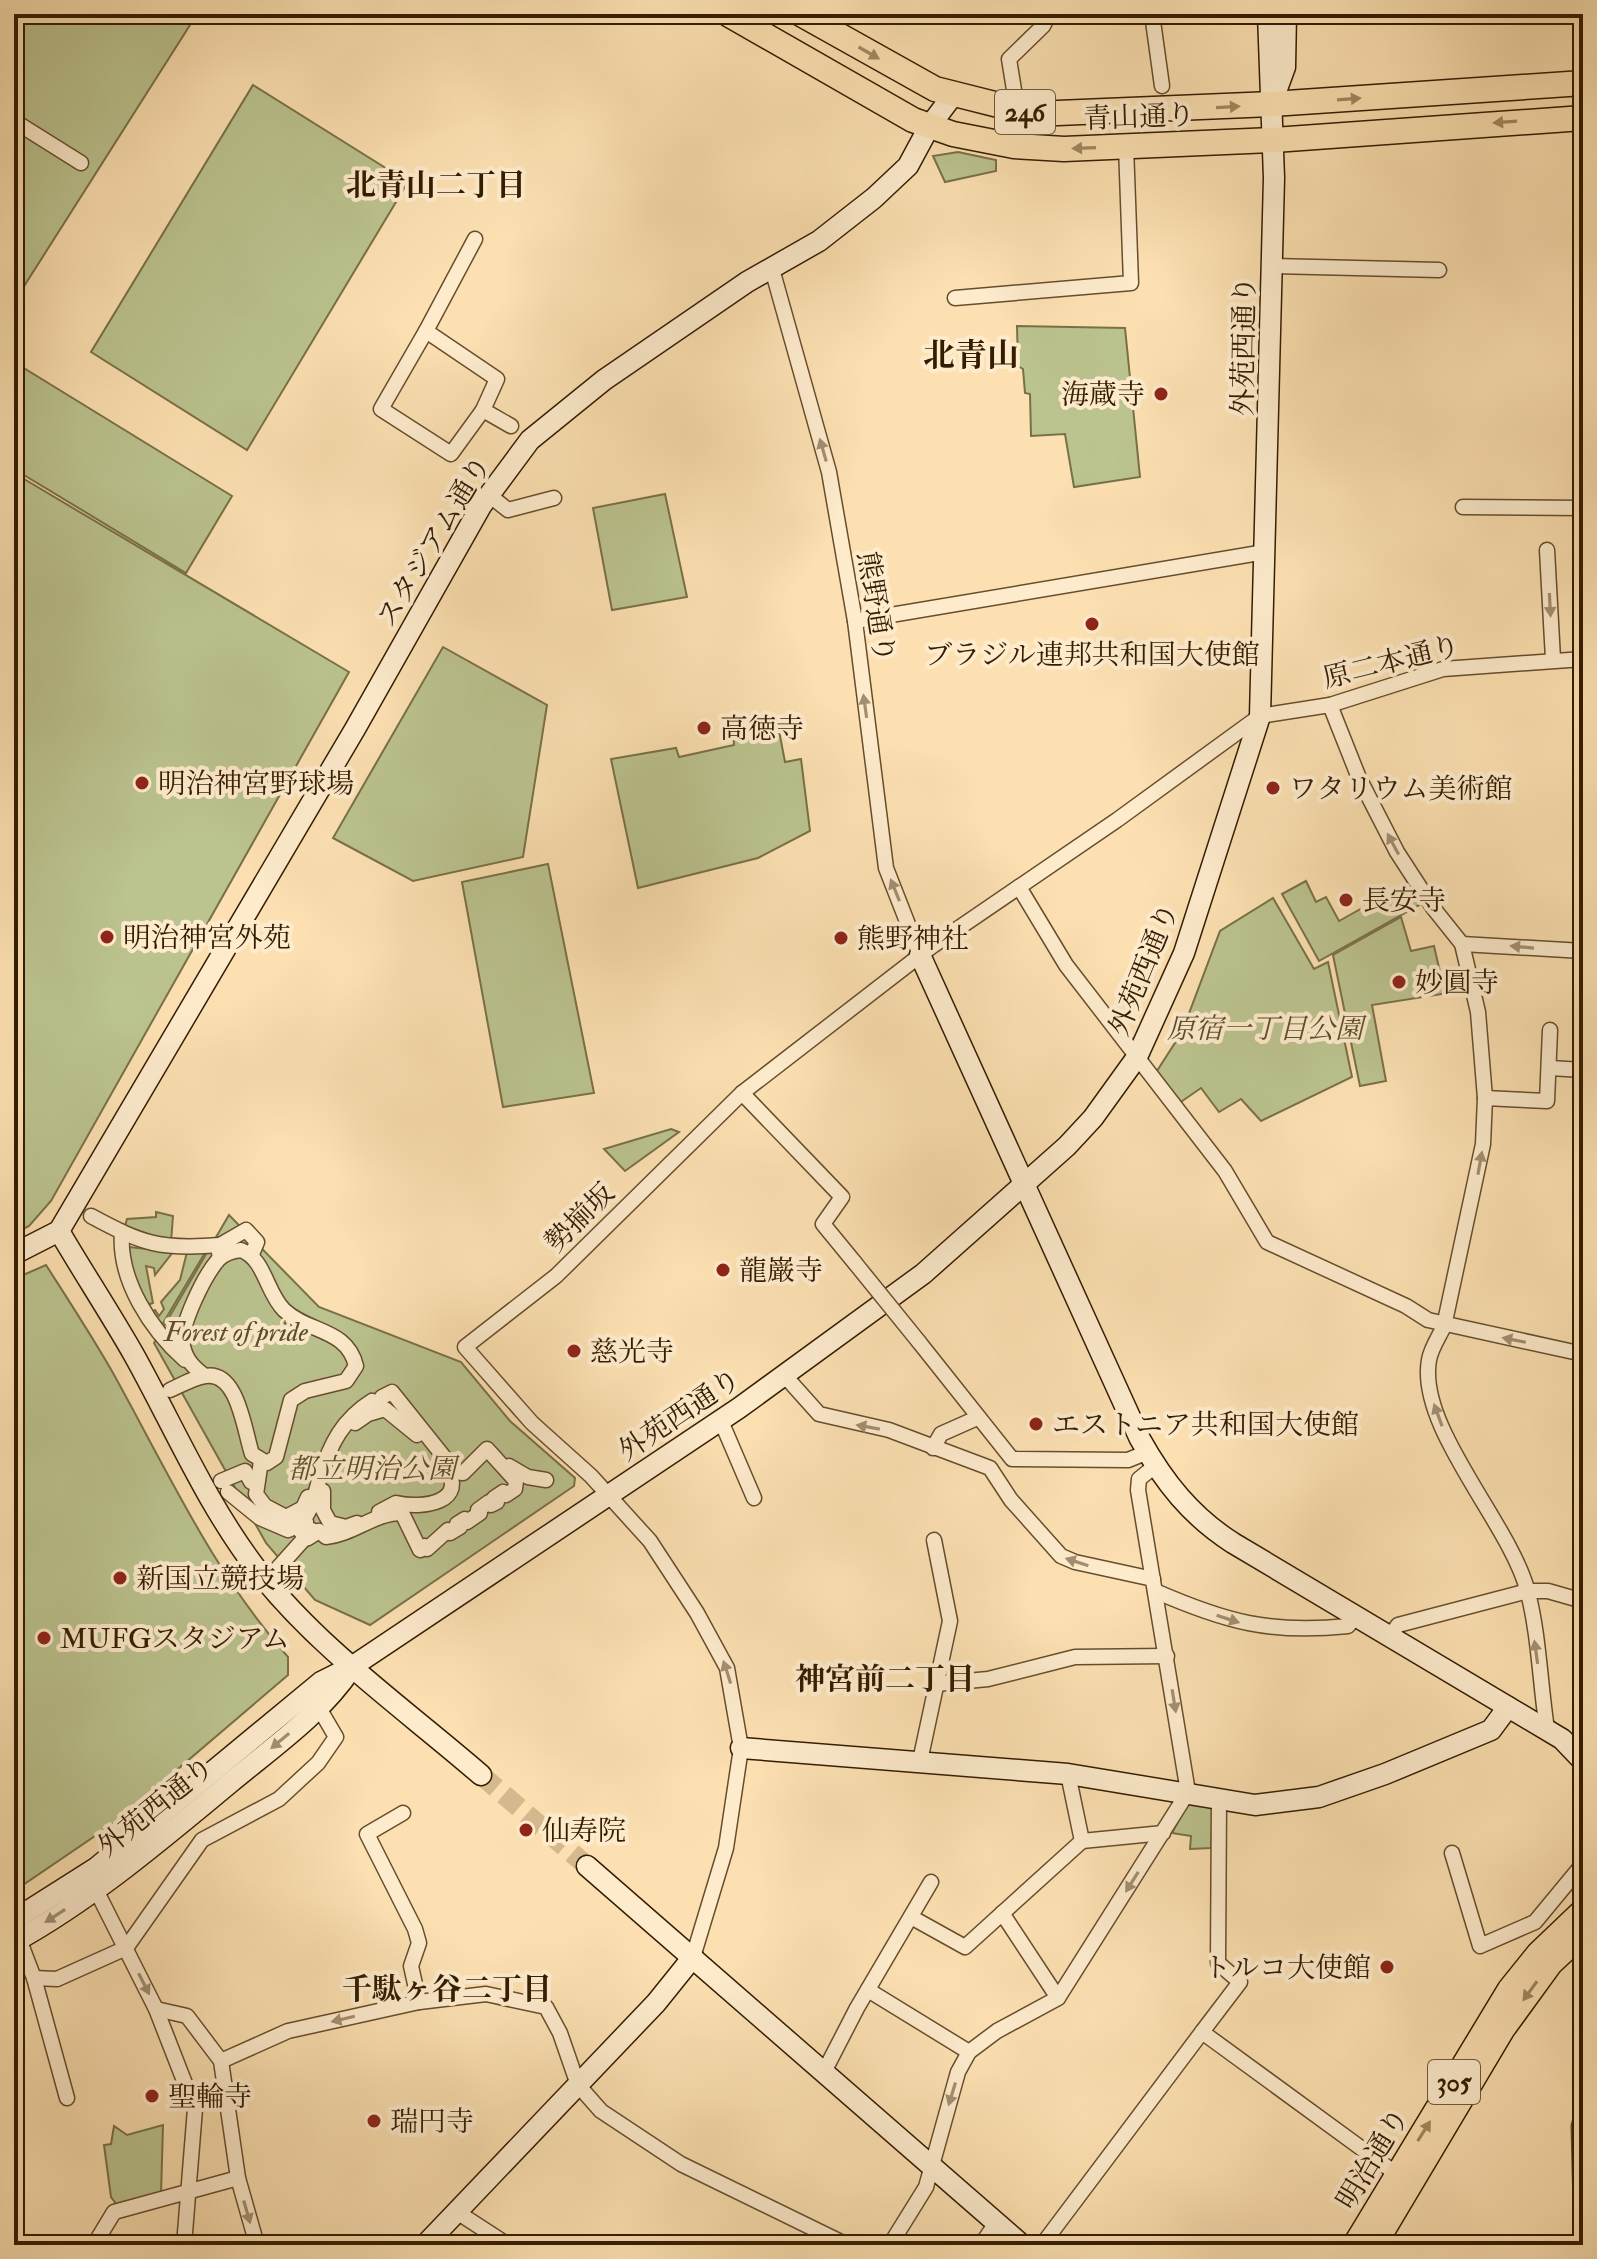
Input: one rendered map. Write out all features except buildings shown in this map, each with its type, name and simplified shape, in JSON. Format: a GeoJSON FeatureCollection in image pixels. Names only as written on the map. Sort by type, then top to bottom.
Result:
{"type":"FeatureCollection","features":[{"type":"Feature","properties":{"kind":"highway","name":"青山通り"},"geometry":{"type":"LineString","coordinates":[[728,14],[929,127],[1026,147],[1274,140],[1583,118]]}},
{"type":"Feature","properties":{"kind":"highway","name":"青山通り"},"geometry":{"type":"LineString","coordinates":[[801,14],[914,78],[953,95],[1034,114],[1272,104],[1583,83]]}},
{"type":"Feature","properties":{"kind":"main road","name":"明治通り"},"geometry":{"type":"LineString","coordinates":[[1375,2245],[1404,2180],[1509,1989],[1538,1953],[1583,1910]]}},
{"type":"Feature","properties":{"kind":"main road","name":"明治通り"},"geometry":{"type":"LineString","coordinates":[[1354,2245],[1404,2180],[1528,1993],[1551,1964],[1583,1934]]}},
{"type":"Feature","properties":{"kind":"street"},"geometry":{"type":"LineString","coordinates":[[1034,114],[1015,96],[1009,59],[1043,26],[1049,14]]}},
{"type":"Feature","properties":{"kind":"street"},"geometry":{"type":"LineString","coordinates":[[1152,14],[1162,86]]}},
{"type":"Feature","properties":{"kind":"street","name":"外苑西通り"},"geometry":{"type":"LineString","coordinates":[[91,1882],[321,1682],[353,1666],[721,1421],[923,1274],[1026,1184],[1093,1118],[1137,1057],[1184,953],[1260,716],[1273,266],[1274,140],[1268,14]]}},
{"type":"Feature","properties":{"kind":"street","name":"外苑西通り"},"geometry":{"type":"LineString","coordinates":[[1272,104],[1285,67],[1286,14]]}},
{"type":"Feature","properties":{"kind":"street","name":"スタジアム通り"},"geometry":{"type":"LineString","coordinates":[[59,1231],[489,495],[530,440],[567,407],[658,342],[819,241],[874,198],[908,166],[929,127],[953,95]]}},
{"type":"Feature","properties":{"kind":"street"},"geometry":{"type":"LineString","coordinates":[[14,121],[81,163]]}},
{"type":"Feature","properties":{"kind":"street"},"geometry":{"type":"LineString","coordinates":[[955,298],[1131,283],[1126,146]]}},
{"type":"Feature","properties":{"kind":"street"},"geometry":{"type":"LineString","coordinates":[[426,331],[497,379],[483,410],[451,454],[381,409],[475,239]]}},
{"type":"Feature","properties":{"kind":"street"},"geometry":{"type":"LineString","coordinates":[[1273,266],[1439,270]]}},
{"type":"Feature","properties":{"kind":"street","name":"熊野通り"},"geometry":{"type":"LineString","coordinates":[[772,269],[829,472],[855,621],[886,868],[920,955]]}},
{"type":"Feature","properties":{"kind":"street"},"geometry":{"type":"LineString","coordinates":[[483,410],[511,426]]}},
{"type":"Feature","properties":{"kind":"street"},"geometry":{"type":"LineString","coordinates":[[489,495],[508,510],[554,498]]}},
{"type":"Feature","properties":{"kind":"street"},"geometry":{"type":"LineString","coordinates":[[1463,507],[1583,508]]}},
{"type":"Feature","properties":{"kind":"street"},"geometry":{"type":"LineString","coordinates":[[1547,550],[1553,659]]}},
{"type":"Feature","properties":{"kind":"street"},"geometry":{"type":"LineString","coordinates":[[855,621],[1265,552]]}},
{"type":"Feature","properties":{"kind":"street","name":"原二本通り"},"geometry":{"type":"LineString","coordinates":[[1260,716],[1330,705],[1443,669],[1583,659]]}},
{"type":"Feature","properties":{"kind":"street"},"geometry":{"type":"LineString","coordinates":[[1330,705],[1359,778],[1397,852],[1434,909],[1462,944],[1478,1012],[1485,1098],[1483,1144],[1444,1326],[1428,1363],[1434,1405],[1474,1485],[1503,1530],[1528,1591],[1547,1729]]}},
{"type":"Feature","properties":{"kind":"street","name":"勢揃坂"},"geometry":{"type":"LineString","coordinates":[[607,1496],[591,1476],[532,1423],[465,1347],[556,1276],[742,1093],[920,955],[1260,716]]}},
{"type":"Feature","properties":{"kind":"street"},"geometry":{"type":"LineString","coordinates":[[1019,887],[1066,965],[1225,1171],[1267,1242],[1444,1326],[1583,1354]]}},
{"type":"Feature","properties":{"kind":"street"},"geometry":{"type":"LineString","coordinates":[[1462,944],[1583,951]]}},
{"type":"Feature","properties":{"kind":"street"},"geometry":{"type":"LineString","coordinates":[[920,955],[1151,1459],[1191,1512],[1212,1530],[1547,1729],[1569,1744],[1583,1761]]}},
{"type":"Feature","properties":{"kind":"street"},"geometry":{"type":"LineString","coordinates":[[1485,1098],[1547,1101],[1550,1030]]}},
{"type":"Feature","properties":{"kind":"street"},"geometry":{"type":"LineString","coordinates":[[1550,1068],[1583,1070]]}},
{"type":"Feature","properties":{"kind":"street"},"geometry":{"type":"LineString","coordinates":[[742,1093],[842,1197],[823,1224],[1012,1459],[1151,1459]]}},
{"type":"Feature","properties":{"kind":"street"},"geometry":{"type":"LineString","coordinates":[[91,1216],[137,1241],[174,1249],[241,1250],[252,1254],[268,1288],[284,1310],[302,1323],[342,1340],[353,1353],[356,1366],[346,1381],[305,1391],[291,1400],[276,1457],[264,1470],[251,1482],[245,1471],[225,1487],[260,1518],[288,1530],[303,1531],[319,1531],[326,1537],[341,1535],[391,1513],[402,1513],[420,1550],[425,1546],[427,1549],[448,1530],[450,1533],[460,1527],[457,1524],[465,1519],[467,1522],[480,1513],[478,1510],[489,1502],[491,1505],[497,1502],[494,1498],[515,1489],[516,1481],[487,1449],[463,1473],[456,1472],[392,1392],[382,1397],[378,1406],[372,1401],[354,1412],[335,1435],[315,1495],[318,1505],[303,1531],[277,1569]]}},
{"type":"Feature","properties":{"kind":"street"},"geometry":{"type":"LineString","coordinates":[[191,1366],[182,1345],[184,1327],[200,1289],[221,1251],[246,1230],[257,1242],[252,1254]]}},
{"type":"Feature","properties":{"kind":"street"},"geometry":{"type":"LineString","coordinates":[[14,1254],[59,1231],[132,1353],[241,1548],[287,1606],[481,1775]]}},
{"type":"Feature","properties":{"kind":"street"},"geometry":{"type":"LineString","coordinates":[[122,1232],[136,1301],[155,1330],[205,1376]]}},
{"type":"Feature","properties":{"kind":"street"},"geometry":{"type":"LineString","coordinates":[[170,1390],[205,1376],[223,1378],[230,1384],[251,1450],[264,1470]]}},
{"type":"Feature","properties":{"kind":"street"},"geometry":{"type":"LineString","coordinates":[[785,1376],[819,1414],[889,1430],[990,1468],[1011,1500],[1061,1556],[1154,1585],[1251,1626],[1309,1630],[1348,1626],[1355,1616]]}},
{"type":"Feature","properties":{"kind":"street"},"geometry":{"type":"LineString","coordinates":[[264,1470],[256,1494],[265,1506],[286,1517],[303,1508],[315,1495],[347,1428],[368,1414],[385,1409],[433,1450],[448,1468],[452,1481],[448,1492],[435,1505],[416,1507],[396,1503],[367,1521],[346,1527],[330,1523],[315,1495]]}},
{"type":"Feature","properties":{"kind":"street"},"geometry":{"type":"LineString","coordinates":[[933,1448],[941,1434],[977,1418]]}},
{"type":"Feature","properties":{"kind":"street"},"geometry":{"type":"LineString","coordinates":[[721,1421],[754,1498]]}},
{"type":"Feature","properties":{"kind":"street"},"geometry":{"type":"LineString","coordinates":[[452,1481],[459,1480],[488,1453],[528,1477],[546,1480]]}},
{"type":"Feature","properties":{"kind":"street"},"geometry":{"type":"LineString","coordinates":[[890,2245],[926,2187],[958,2072],[969,2052],[997,2031],[1058,1998],[1188,1792],[1138,1490],[1139,1479],[1151,1459]]}},
{"type":"Feature","properties":{"kind":"street"},"geometry":{"type":"LineString","coordinates":[[425,2245],[656,2003],[693,1957],[726,1848],[741,1748],[735,1702],[720,1655],[650,1541],[607,1496]]}},
{"type":"Feature","properties":{"kind":"street"},"geometry":{"type":"LineString","coordinates":[[412,1532],[416,1507]]}},
{"type":"Feature","properties":{"kind":"street"},"geometry":{"type":"LineString","coordinates":[[303,1531],[327,1516]]}},
{"type":"Feature","properties":{"kind":"street"},"geometry":{"type":"LineString","coordinates":[[920,1761],[950,1621],[934,1540]]}},
{"type":"Feature","properties":{"kind":"street"},"geometry":{"type":"LineString","coordinates":[[1390,1636],[1398,1625],[1528,1591],[1548,1591],[1583,1601]]}},
{"type":"Feature","properties":{"kind":"street"},"geometry":{"type":"LineString","coordinates":[[936,1684],[988,1679],[1075,1657],[1167,1656]]}},
{"type":"Feature","properties":{"kind":"street","name":"外苑西通り"},"geometry":{"type":"LineString","coordinates":[[16,1934],[91,1882],[319,1708],[334,1694],[353,1666]]}},
{"type":"Feature","properties":{"kind":"street"},"geometry":{"type":"LineString","coordinates":[[741,1748],[1068,1774],[1255,1805],[1319,1797],[1491,1730],[1508,1707]]}},
{"type":"Feature","properties":{"kind":"street"},"geometry":{"type":"LineString","coordinates":[[34,1978],[57,1979],[126,1948],[202,1840],[279,1799],[318,1763],[336,1737],[319,1708]]}},
{"type":"Feature","properties":{"kind":"street"},"geometry":{"type":"LineString","coordinates":[[1068,1774],[1082,1841]]}},
{"type":"Feature","properties":{"kind":"street"},"geometry":{"type":"LineString","coordinates":[[1042,2245],[1240,1982],[1218,1963],[1219,1800]]}},
{"type":"Feature","properties":{"kind":"street"},"geometry":{"type":"LineString","coordinates":[[403,1813],[367,1834],[415,1929],[419,1943],[411,1966],[419,2002]]}},
{"type":"Feature","properties":{"kind":"street"},"geometry":{"type":"LineString","coordinates":[[911,1917],[965,1947],[1082,1841],[1163,1833]]}},
{"type":"Feature","properties":{"kind":"street"},"geometry":{"type":"LineString","coordinates":[[1452,1853],[1480,1946],[1535,1922],[1583,1864]]}},
{"type":"Feature","properties":{"kind":"street"},"geometry":{"type":"LineString","coordinates":[[587,1866],[1022,2245]]}},
{"type":"Feature","properties":{"kind":"street"},"geometry":{"type":"LineString","coordinates":[[91,1882],[156,2009],[195,2109],[184,2245]]}},
{"type":"Feature","properties":{"kind":"street"},"geometry":{"type":"LineString","coordinates":[[824,2072],[931,1882]]}},
{"type":"Feature","properties":{"kind":"street"},"geometry":{"type":"LineString","coordinates":[[1002,1913],[1058,1998]]}},
{"type":"Feature","properties":{"kind":"street"},"geometry":{"type":"LineString","coordinates":[[16,1934],[34,1978],[67,2098]]}},
{"type":"Feature","properties":{"kind":"street"},"geometry":{"type":"LineString","coordinates":[[868,1990],[969,2052]]}},
{"type":"Feature","properties":{"kind":"street"},"geometry":{"type":"LineString","coordinates":[[221,2061],[288,2031],[419,2002],[486,1994],[546,2007],[560,2033],[578,2085],[601,2111],[681,2164],[814,2238],[847,2245]]}},
{"type":"Feature","properties":{"kind":"street"},"geometry":{"type":"LineString","coordinates":[[156,2009],[187,2016],[221,2061],[238,2178],[257,2245]]}},
{"type":"Feature","properties":{"kind":"street"},"geometry":{"type":"LineString","coordinates":[[1202,2032],[1404,2180]]}},
{"type":"Feature","properties":{"kind":"street"},"geometry":{"type":"LineString","coordinates":[[1582,2245],[1579,2126],[1583,2112]]}},
{"type":"Feature","properties":{"kind":"street"},"geometry":{"type":"LineString","coordinates":[[94,2245],[114,2212],[238,2178]]}},
{"type":"Feature","properties":{"kind":"street"},"geometry":{"type":"LineString","coordinates":[[457,2212],[508,2245]]}},
{"type":"Feature","properties":{"kind":"street"},"geometry":{"type":"LineString","coordinates":[[981,2245],[996,2223]]}},
{"type":"Feature","properties":{"kind":"green space"},"geometry":{"type":"Polygon","coordinates":[[[14,14],[197,14],[14,302],[14,14]]]}},
{"type":"Feature","properties":{"kind":"green space"},"geometry":{"type":"Polygon","coordinates":[[[253,85],[408,182],[247,450],[91,352],[253,85]]]}},
{"type":"Feature","properties":{"kind":"green space"},"geometry":{"type":"Polygon","coordinates":[[[958,152],[996,160],[996,171],[945,182],[933,156],[958,152]]]}},
{"type":"Feature","properties":{"kind":"green space"},"geometry":{"type":"Polygon","coordinates":[[[1017,326],[1125,328],[1140,477],[1074,487],[1065,434],[1031,436],[1030,394],[1025,393],[1023,369],[1018,366],[1017,326]]]}},
{"type":"Feature","properties":{"kind":"green space"},"geometry":{"type":"Polygon","coordinates":[[[14,362],[232,496],[186,573],[14,469],[14,362]]]}},
{"type":"Feature","properties":{"kind":"green space","name":"明治神宮野球場"},"geometry":{"type":"Polygon","coordinates":[[[14,473],[349,672],[51,1201],[29,1226],[14,1234],[14,473]]]}},
{"type":"Feature","properties":{"kind":"green space"},"geometry":{"type":"Polygon","coordinates":[[[665,494],[687,597],[612,610],[593,508],[665,494]]]}},
{"type":"Feature","properties":{"kind":"green space"},"geometry":{"type":"Polygon","coordinates":[[[443,647],[547,705],[523,857],[413,881],[333,838],[443,647]]]}},
{"type":"Feature","properties":{"kind":"green space"},"geometry":{"type":"Polygon","coordinates":[[[777,720],[785,762],[801,759],[810,831],[758,858],[638,888],[611,759],[676,748],[679,757],[734,745],[733,729],[777,720]]]}},
{"type":"Feature","properties":{"kind":"green space"},"geometry":{"type":"Polygon","coordinates":[[[548,864],[594,1093],[503,1107],[462,882],[548,864]]]}},
{"type":"Feature","properties":{"kind":"green space"},"geometry":{"type":"Polygon","coordinates":[[[1306,881],[1316,902],[1326,897],[1339,921],[1407,883],[1419,905],[1319,961],[1282,894],[1306,881]]]}},
{"type":"Feature","properties":{"kind":"green space","name":"原宿一丁目公園"},"geometry":{"type":"Polygon","coordinates":[[[1273,898],[1314,969],[1328,962],[1352,1077],[1261,1121],[1241,1099],[1219,1112],[1201,1088],[1178,1104],[1155,1074],[1182,1032],[1220,931],[1273,898]]]}},
{"type":"Feature","properties":{"kind":"green space"},"geometry":{"type":"Polygon","coordinates":[[[1401,917],[1411,951],[1434,946],[1440,972],[1458,970],[1461,991],[1372,1005],[1386,1081],[1360,1086],[1333,955],[1401,917]]]}},
{"type":"Feature","properties":{"kind":"green space"},"geometry":{"type":"Polygon","coordinates":[[[671,1129],[679,1132],[625,1171],[604,1149],[671,1129]]]}},
{"type":"Feature","properties":{"kind":"green space"},"geometry":{"type":"Polygon","coordinates":[[[156,1212],[173,1216],[171,1242],[125,1226],[127,1219],[156,1217],[156,1212]]]}},
{"type":"Feature","properties":{"kind":"green space","name":"都立明治公園"},"geometry":{"type":"Polygon","coordinates":[[[229,1215],[319,1307],[461,1362],[510,1421],[575,1478],[574,1486],[370,1625],[315,1600],[266,1543],[154,1343],[229,1215]]]}},
{"type":"Feature","properties":{"kind":"green space"},"geometry":{"type":"Polygon","coordinates":[[[209,1246],[159,1330],[148,1313],[155,1310],[159,1316],[164,1309],[161,1302],[180,1280],[187,1252],[209,1246]]]}},
{"type":"Feature","properties":{"kind":"green space"},"geometry":{"type":"Polygon","coordinates":[[[129,1247],[173,1252],[155,1275],[154,1268],[146,1266],[153,1303],[144,1306],[131,1274],[129,1247]]]}},
{"type":"Feature","properties":{"kind":"green space","name":"新国立競技場"},"geometry":{"type":"Polygon","coordinates":[[[46,1265],[105,1359],[214,1556],[288,1657],[288,1675],[117,1821],[14,1891],[14,1279],[46,1265]]]}},
{"type":"Feature","properties":{"kind":"green space"},"geometry":{"type":"Polygon","coordinates":[[[1190,1799],[1213,1804],[1211,1848],[1190,1849],[1191,1836],[1172,1833],[1190,1799]]]}},
{"type":"Feature","properties":{"kind":"green space"},"geometry":{"type":"Polygon","coordinates":[[[163,2125],[161,2195],[117,2205],[111,2197],[104,2145],[111,2144],[114,2126],[127,2135],[163,2125]]]}},
{"type":"Feature","properties":{"kind":"tunnel"},"geometry":{"type":"LineString","coordinates":[[481,1775],[587,1866]]}},
{"type":"Feature","properties":{"kind":"place","name":"海蔵寺"},"geometry":{"type":"Point","coordinates":[1161,394]}},
{"type":"Feature","properties":{"kind":"place","name":"ブラジル連邦共和国大使館"},"geometry":{"type":"Point","coordinates":[1092,624]}},
{"type":"Feature","properties":{"kind":"place","name":"高徳寺"},"geometry":{"type":"Point","coordinates":[704,728]}},
{"type":"Feature","properties":{"kind":"place","name":"明治神宮野球場"},"geometry":{"type":"Point","coordinates":[142,783]}},
{"type":"Feature","properties":{"kind":"place","name":"ワタリウム美術館"},"geometry":{"type":"Point","coordinates":[1273,788]}},
{"type":"Feature","properties":{"kind":"place","name":"長安寺"},"geometry":{"type":"Point","coordinates":[1346,900]}},
{"type":"Feature","properties":{"kind":"place","name":"明治神宮外苑"},"geometry":{"type":"Point","coordinates":[107,937]}},
{"type":"Feature","properties":{"kind":"place","name":"熊野神社"},"geometry":{"type":"Point","coordinates":[841,938]}},
{"type":"Feature","properties":{"kind":"place","name":"妙圓寺"},"geometry":{"type":"Point","coordinates":[1399,982]}},
{"type":"Feature","properties":{"kind":"place","name":"龍巌寺"},"geometry":{"type":"Point","coordinates":[723,1270]}},
{"type":"Feature","properties":{"kind":"place","name":"慈光寺"},"geometry":{"type":"Point","coordinates":[574,1351]}},
{"type":"Feature","properties":{"kind":"place","name":"エストニア共和国大使館"},"geometry":{"type":"Point","coordinates":[1036,1424]}},
{"type":"Feature","properties":{"kind":"place","name":"新国立競技場"},"geometry":{"type":"Point","coordinates":[120,1578]}},
{"type":"Feature","properties":{"kind":"place","name":"MUFGスタジアム"},"geometry":{"type":"Point","coordinates":[44,1638]}},
{"type":"Feature","properties":{"kind":"place","name":"仙寿院"},"geometry":{"type":"Point","coordinates":[526,1830]}},
{"type":"Feature","properties":{"kind":"place","name":"トルコ大使館"},"geometry":{"type":"Point","coordinates":[1387,1967]}},
{"type":"Feature","properties":{"kind":"place","name":"聖輪寺"},"geometry":{"type":"Point","coordinates":[152,2096]}},
{"type":"Feature","properties":{"kind":"place","name":"瑞円寺"},"geometry":{"type":"Point","coordinates":[374,2121]}},
{"type":"Feature","properties":{"kind":"district","name":"北青山二丁目"},"geometry":{"type":"Point","coordinates":[436,185]}},
{"type":"Feature","properties":{"kind":"district","name":"北青山"},"geometry":{"type":"Point","coordinates":[971,355]}},
{"type":"Feature","properties":{"kind":"district","name":"神宮前二丁目"},"geometry":{"type":"Point","coordinates":[885,1679]}},
{"type":"Feature","properties":{"kind":"district","name":"千駄ヶ谷二丁目"},"geometry":{"type":"Point","coordinates":[447,1989]}},
{"type":"Feature","properties":{"kind":"park label","name":"Forest of pride"},"geometry":{"type":"Point","coordinates":[236,1331]}}]}
